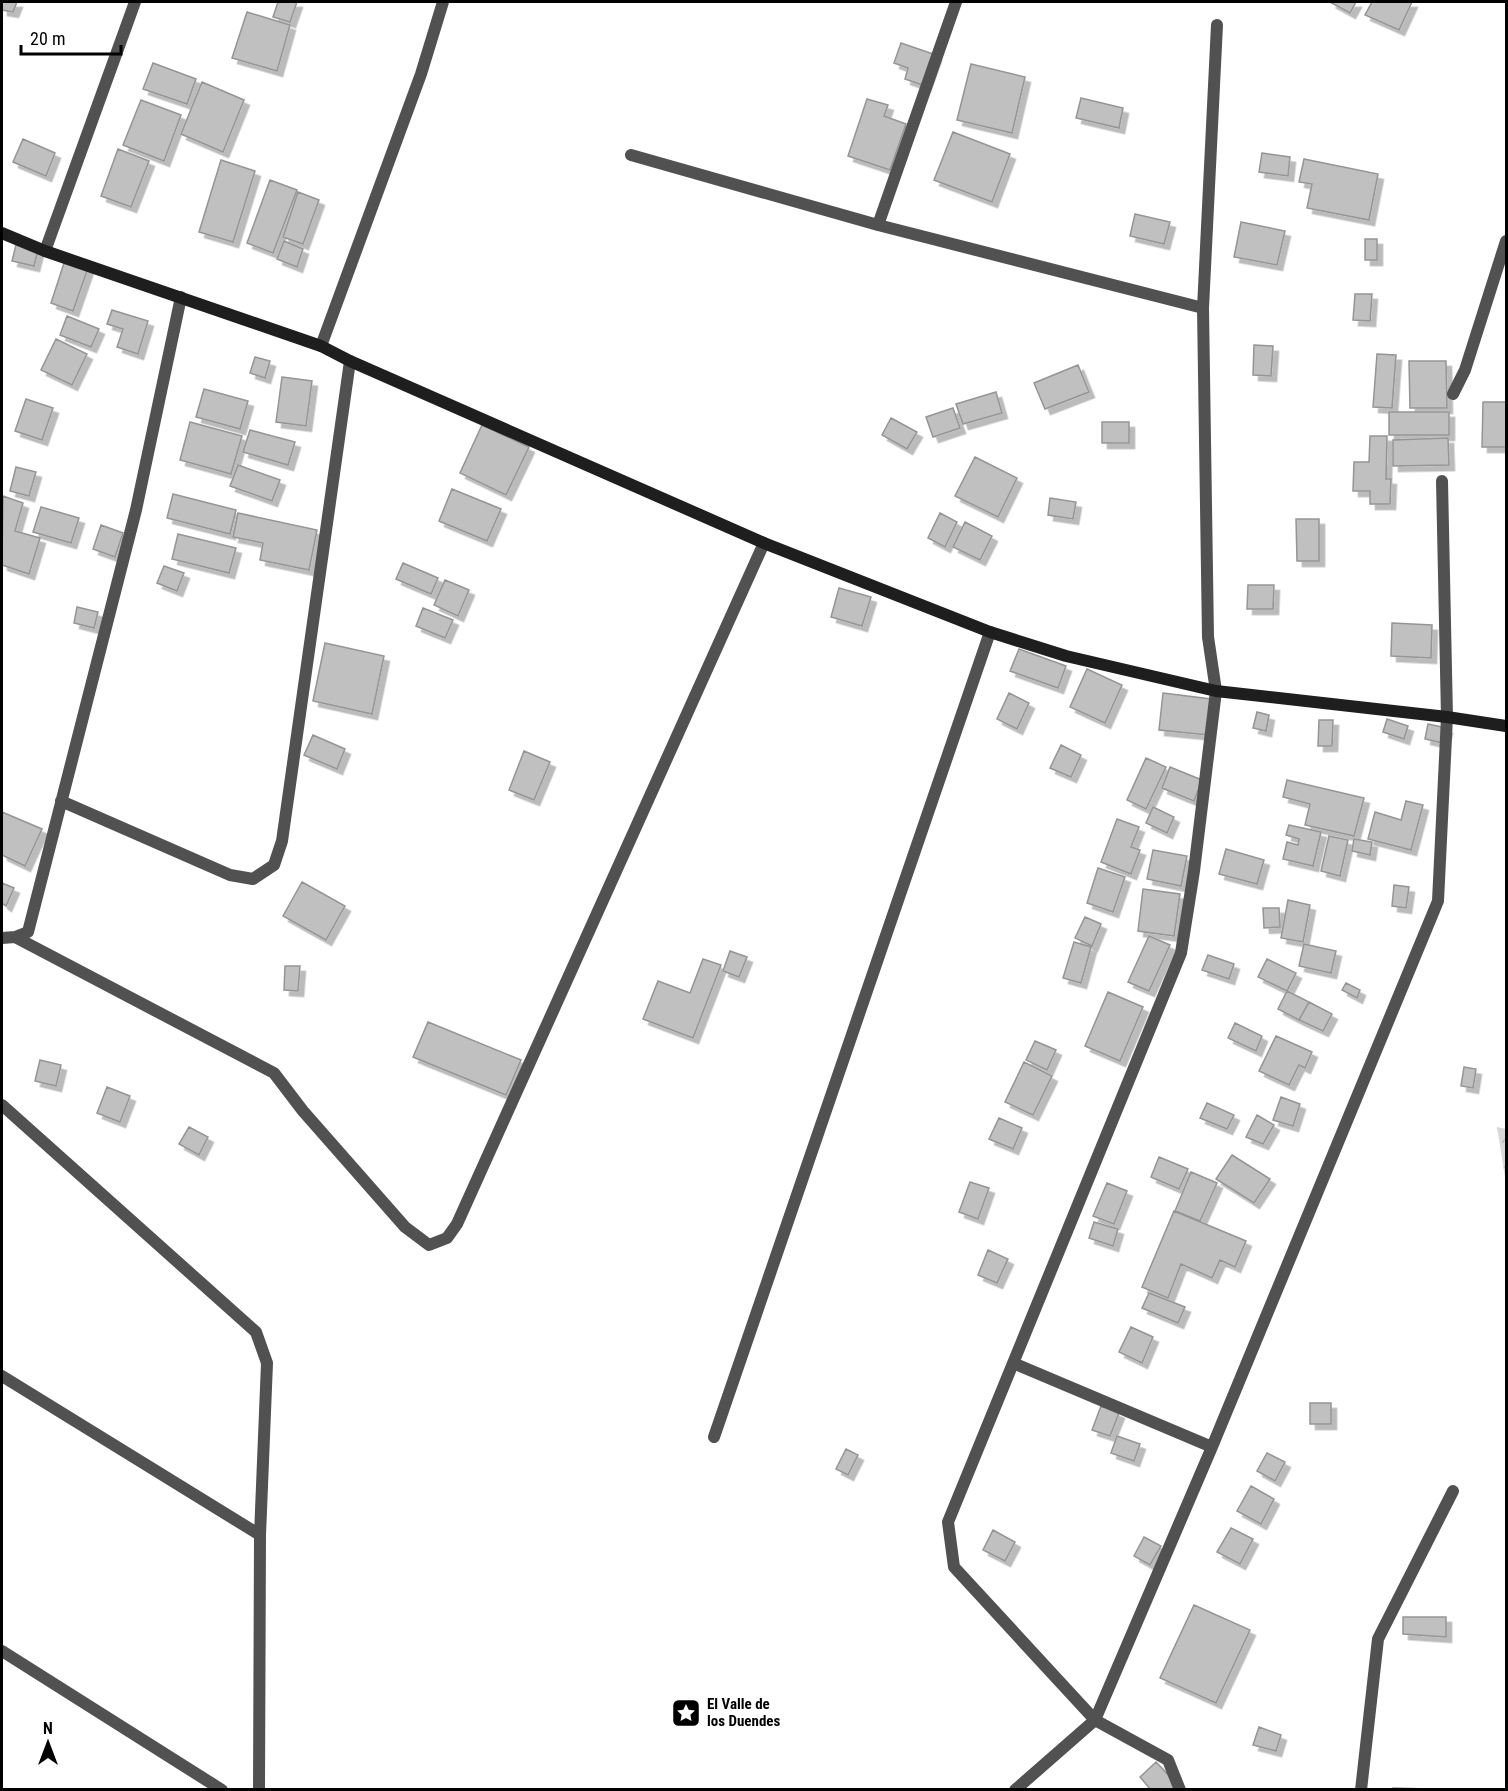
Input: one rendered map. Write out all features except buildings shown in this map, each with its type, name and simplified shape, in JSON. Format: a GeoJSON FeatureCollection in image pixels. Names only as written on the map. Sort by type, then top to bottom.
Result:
{"type":"FeatureCollection","features":[{"type":"Feature","properties":{"kind":"street"},"geometry":{"type":"LineString","coordinates":[[45,251],[135,2]]}},
{"type":"Feature","properties":{"kind":"street"},"geometry":{"type":"LineString","coordinates":[[321,346],[421,74],[443,2]]}},
{"type":"Feature","properties":{"kind":"street"},"geometry":{"type":"LineString","coordinates":[[878,225],[956,2]]}},
{"type":"Feature","properties":{"kind":"street"},"geometry":{"type":"LineString","coordinates":[[1180,1790],[1168,1760],[1095,1720],[954,1567],[948,1522],[1181,954],[1194,872],[1216,691],[1208,637],[1203,308],[1217,25]]}},
{"type":"Feature","properties":{"kind":"street"},"geometry":{"type":"LineString","coordinates":[[631,155],[878,225],[1203,308]]}},
{"type":"Feature","properties":{"kind":"street"},"geometry":{"type":"LineString","coordinates":[[2,234],[321,346],[350,362],[764,543],[990,632],[1066,656],[1216,691],[1447,717],[1506,726]]}},
{"type":"Feature","properties":{"kind":"street"},"geometry":{"type":"LineString","coordinates":[[1453,394],[1465,370],[1506,241]]}},
{"type":"Feature","properties":{"kind":"street"},"geometry":{"type":"LineString","coordinates":[[2,938],[15,937],[28,932],[136,510],[181,297]]}},
{"type":"Feature","properties":{"kind":"street"},"geometry":{"type":"LineString","coordinates":[[62,801],[230,875],[253,879],[274,865],[282,841],[350,362]]}},
{"type":"Feature","properties":{"kind":"street"},"geometry":{"type":"LineString","coordinates":[[1015,1790],[1095,1720],[1212,1447],[1438,901],[1447,717],[1442,481]]}},
{"type":"Feature","properties":{"kind":"street"},"geometry":{"type":"LineString","coordinates":[[15,937],[274,1073],[303,1111],[405,1227],[429,1245],[447,1238],[457,1224],[764,543]]}},
{"type":"Feature","properties":{"kind":"street"},"geometry":{"type":"LineString","coordinates":[[714,1437],[990,632]]}},
{"type":"Feature","properties":{"kind":"street"},"geometry":{"type":"LineString","coordinates":[[2,1105],[256,1332],[267,1363],[260,1536],[259,1790]]}},
{"type":"Feature","properties":{"kind":"street"},"geometry":{"type":"LineString","coordinates":[[1013,1362],[1212,1447]]}},
{"type":"Feature","properties":{"kind":"street"},"geometry":{"type":"LineString","coordinates":[[2,1376],[260,1536]]}},
{"type":"Feature","properties":{"kind":"street"},"geometry":{"type":"LineString","coordinates":[[1361,1790],[1378,1639],[1453,1491]]}},
{"type":"Feature","properties":{"kind":"street"},"geometry":{"type":"LineString","coordinates":[[2,1651],[222,1790]]}},
{"type":"Feature","properties":{"kind":"green space"},"geometry":{"type":"Polygon","coordinates":[[[1497,1127],[1506,1129],[1506,1183],[1497,1127]]]}},
{"type":"Feature","properties":{"kind":"place","name":"El Valle de los Duendes"},"geometry":{"type":"Point","coordinates":[686,1713]}}]}
